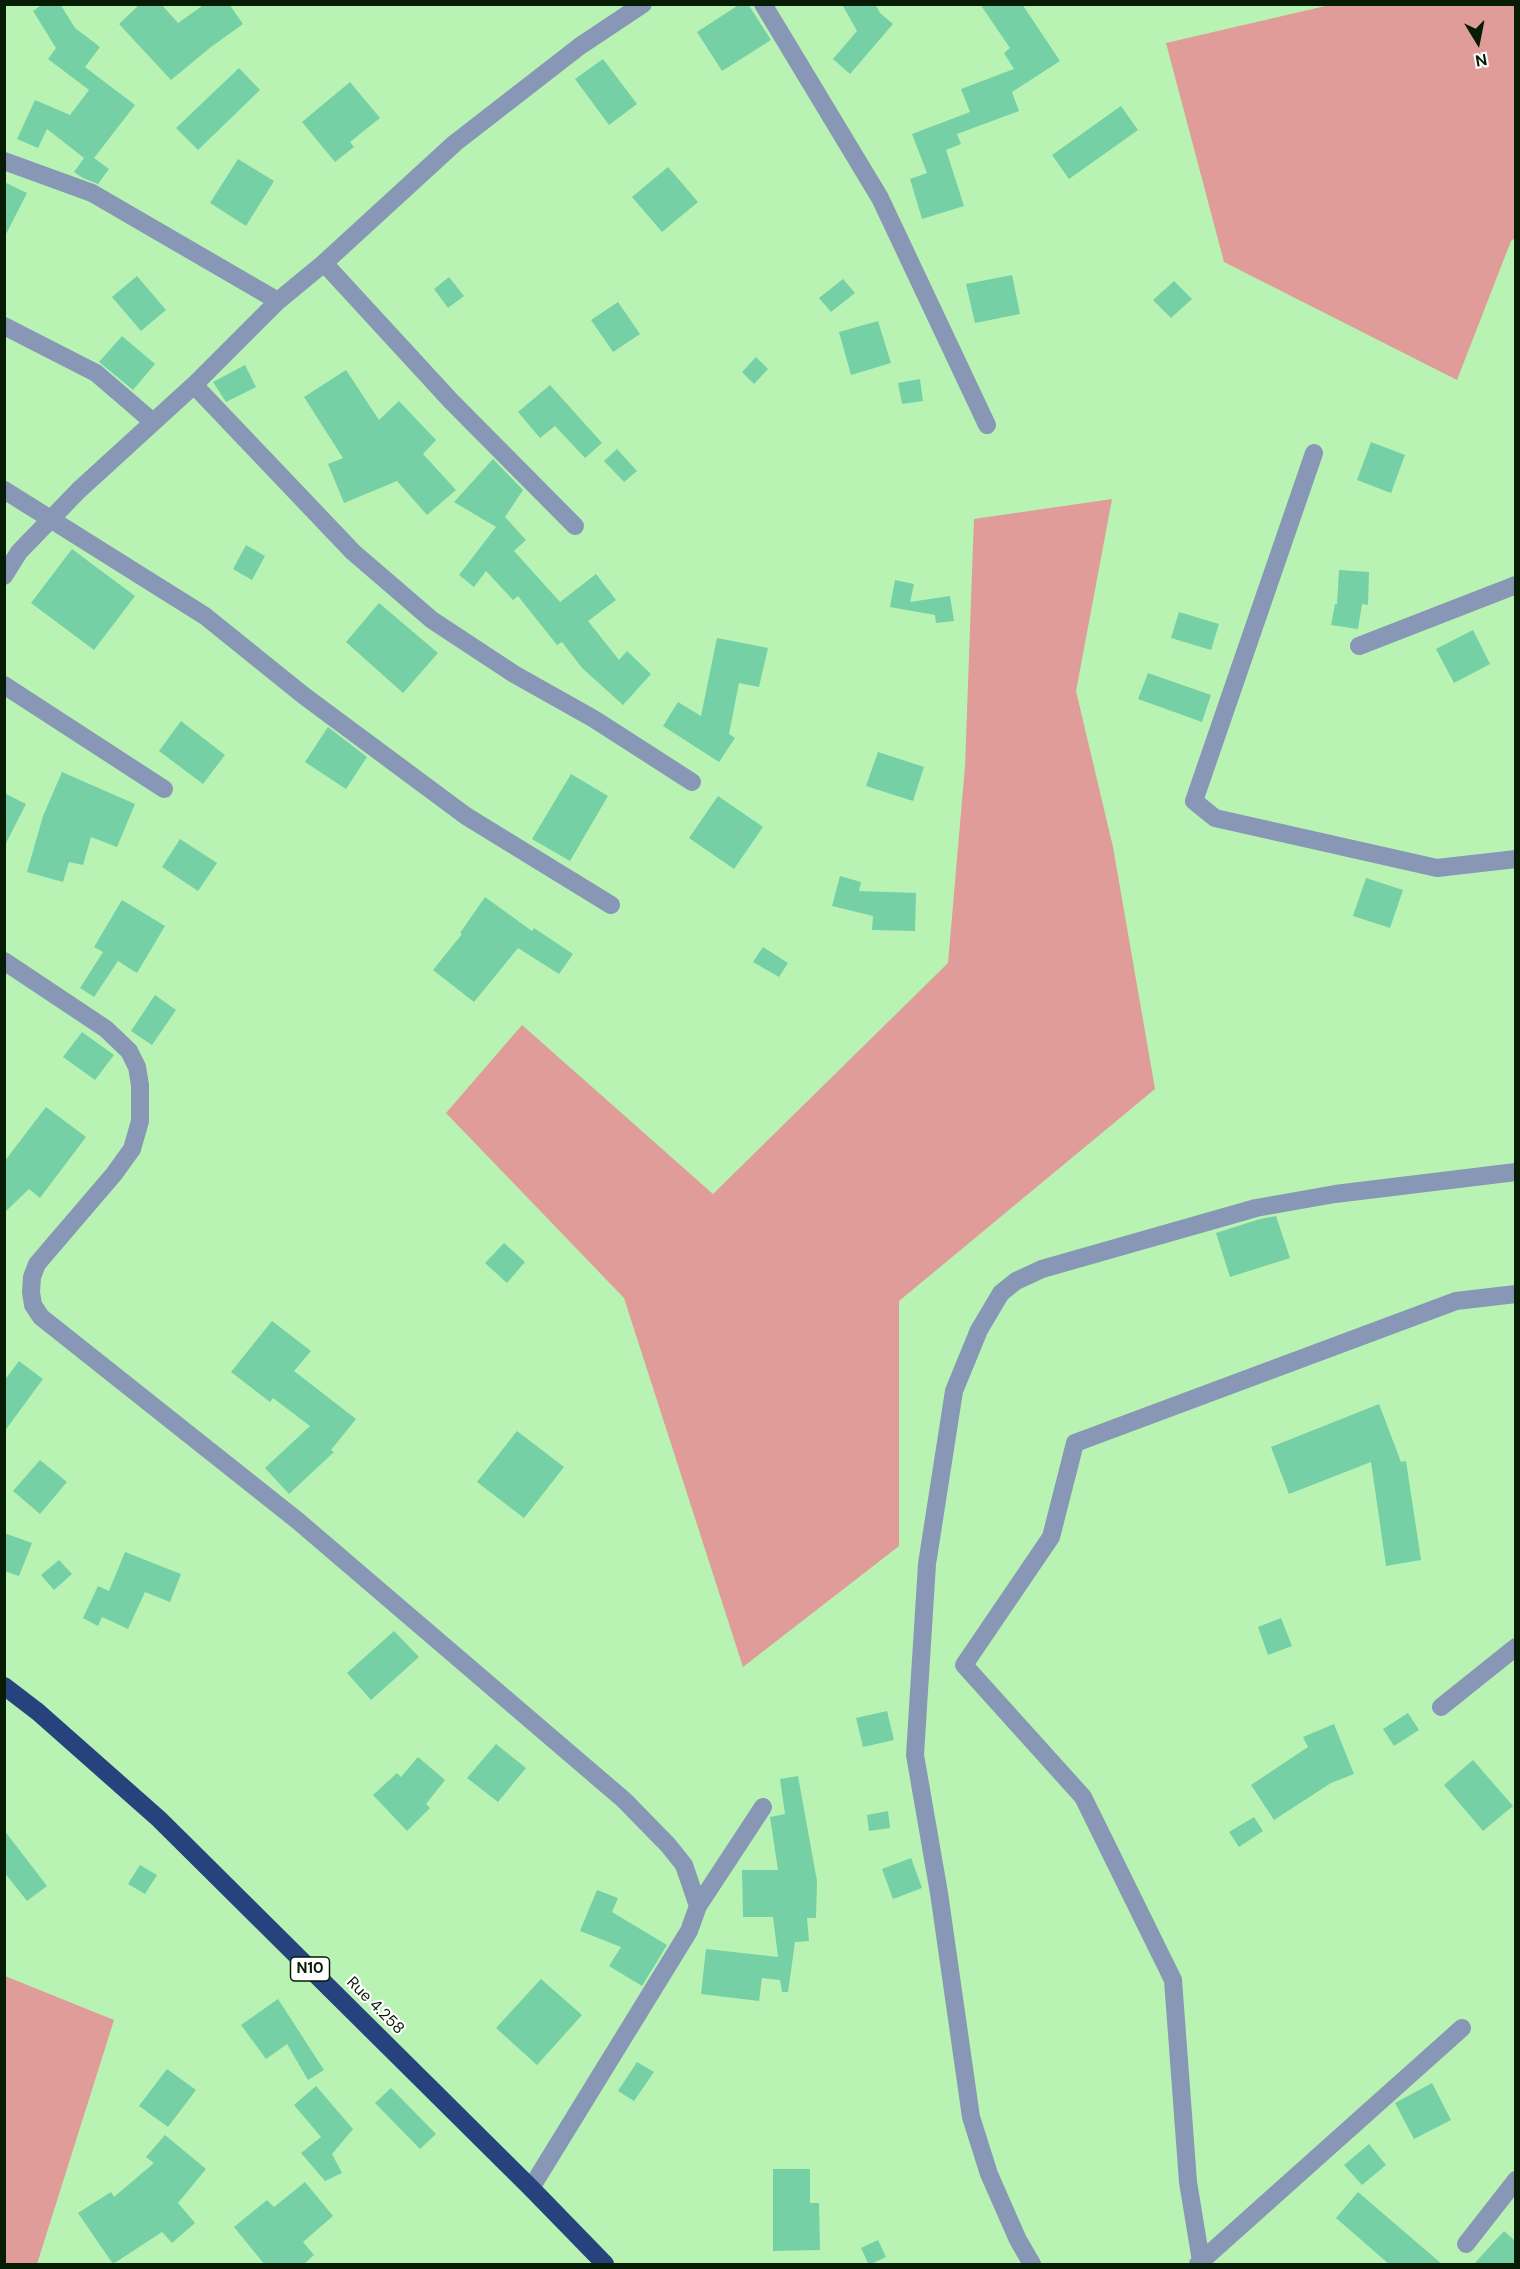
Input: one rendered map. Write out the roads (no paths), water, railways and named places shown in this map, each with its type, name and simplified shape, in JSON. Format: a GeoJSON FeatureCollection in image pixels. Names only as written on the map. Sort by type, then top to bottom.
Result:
{"type":"FeatureCollection","features":[{"type":"Feature","properties":{"kind":"highway","name":"Rue 4.258"},"geometry":{"type":"LineString","coordinates":[[4,1686],[38,1712],[159,1819],[531,2188],[605,2265]]}},
{"type":"Feature","properties":{"kind":"street"},"geometry":{"type":"LineString","coordinates":[[4,576],[19,552],[51,518],[194,386],[278,301],[455,143],[580,46],[643,4]]}},
{"type":"Feature","properties":{"kind":"street"},"geometry":{"type":"LineString","coordinates":[[763,4],[880,198],[987,425]]}},
{"type":"Feature","properties":{"kind":"street"},"geometry":{"type":"LineString","coordinates":[[4,161],[92,193],[278,301]]}},
{"type":"Feature","properties":{"kind":"street"},"geometry":{"type":"LineString","coordinates":[[324,262],[451,401],[574,526]]}},
{"type":"Feature","properties":{"kind":"street"},"geometry":{"type":"LineString","coordinates":[[4,326],[96,373],[153,422]]}},
{"type":"Feature","properties":{"kind":"street"},"geometry":{"type":"LineString","coordinates":[[194,386],[353,552],[432,620],[514,674],[594,719],[692,782]]}},
{"type":"Feature","properties":{"kind":"street"},"geometry":{"type":"LineString","coordinates":[[1314,453],[1194,801],[1215,818],[1437,868],[1515,859]]}},
{"type":"Feature","properties":{"kind":"street"},"geometry":{"type":"LineString","coordinates":[[4,490],[205,616],[303,695],[466,816],[611,905]]}},
{"type":"Feature","properties":{"kind":"street"},"geometry":{"type":"LineString","coordinates":[[1359,645],[1515,585]]}},
{"type":"Feature","properties":{"kind":"street"},"geometry":{"type":"LineString","coordinates":[[4,685],[164,789]]}},
{"type":"Feature","properties":{"kind":"street"},"geometry":{"type":"LineString","coordinates":[[4,961],[106,1029],[129,1051],[137,1067],[140,1085],[140,1121],[132,1149],[114,1174],[37,1264],[32,1277],[31,1292],[33,1305],[41,1317],[298,1521],[624,1800],[668,1845],[684,1865],[698,1906]]}},
{"type":"Feature","properties":{"kind":"street"},"geometry":{"type":"LineString","coordinates":[[1032,2265],[1018,2240],[989,2174],[971,2117],[939,1893],[915,1755],[927,1564],[954,1391],[979,1330],[1001,1293],[1016,1281],[1042,1269],[1256,1208],[1335,1194],[1515,1173]]}},
{"type":"Feature","properties":{"kind":"street"},"geometry":{"type":"LineString","coordinates":[[1199,2263],[1188,2182],[1173,1980],[1083,1797],[964,1665],[1051,1537],[1075,1443],[1456,1301],[1515,1294]]}},
{"type":"Feature","properties":{"kind":"street"},"geometry":{"type":"LineString","coordinates":[[1441,1707],[1515,1647]]}},
{"type":"Feature","properties":{"kind":"street"},"geometry":{"type":"LineString","coordinates":[[531,2188],[689,1930],[698,1906],[763,1807]]}},
{"type":"Feature","properties":{"kind":"street"},"geometry":{"type":"LineString","coordinates":[[1199,2263],[1462,2028]]}},
{"type":"Feature","properties":{"kind":"street"},"geometry":{"type":"LineString","coordinates":[[1466,2244],[1515,2180]]}}]}
